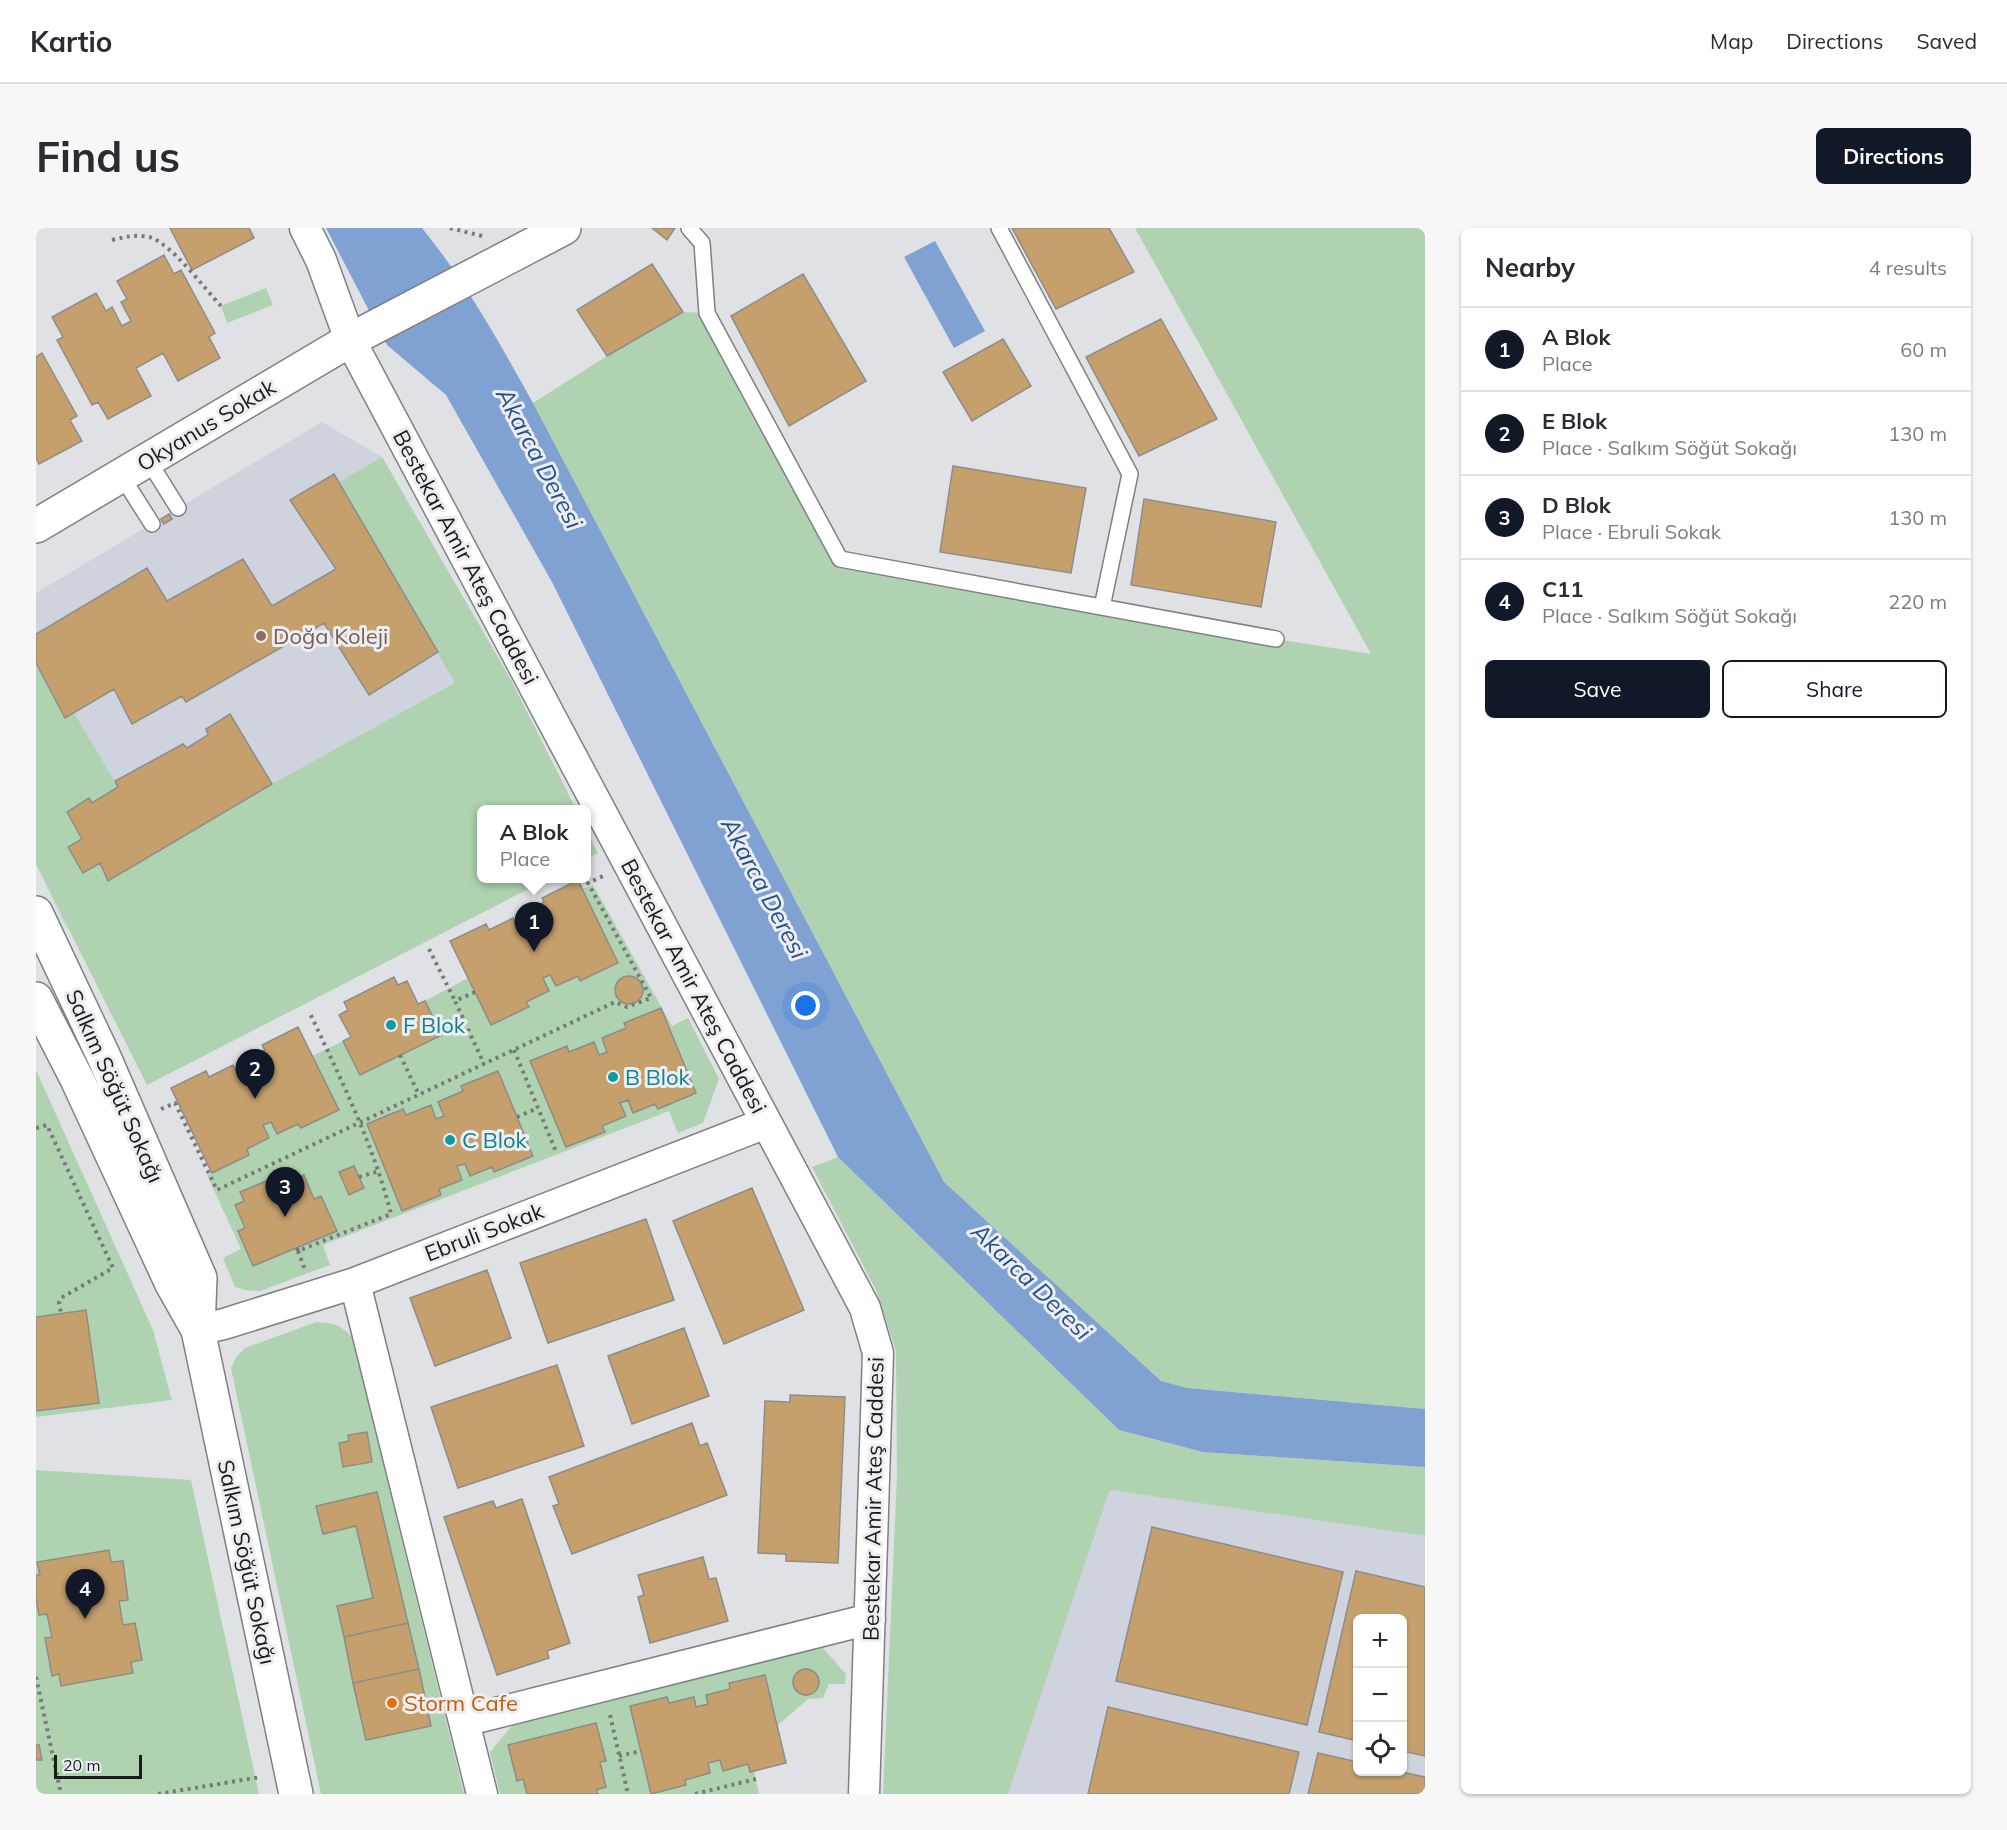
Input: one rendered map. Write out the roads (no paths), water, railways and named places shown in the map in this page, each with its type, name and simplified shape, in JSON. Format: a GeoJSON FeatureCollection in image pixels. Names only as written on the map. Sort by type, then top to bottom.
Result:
{"type":"FeatureCollection","features":[{"type":"Feature","properties":{"kind":"main road","name":"Okyanus Sokak"},"geometry":{"type":"LineString","coordinates":[[36,526],[364,332],[564,228]]}},
{"type":"Feature","properties":{"kind":"main road","name":"Salkım Söğüt Sokağı"},"geometry":{"type":"LineString","coordinates":[[36,913],[104,1057],[200,1278],[198,1330],[296,1794]]}},
{"type":"Feature","properties":{"kind":"main road","name":"Salkım Söğüt Sokağı"},"geometry":{"type":"LineString","coordinates":[[36,999],[77,1079],[172,1284],[198,1330]]}},
{"type":"Feature","properties":{"kind":"street","name":"Bestekar Amir Ateş Caddesi"},"geometry":{"type":"LineString","coordinates":[[305,228],[321,260],[364,332],[766,1123],[865,1308],[879,1353],[864,1794]]}},
{"type":"Feature","properties":{"kind":"street","name":"Ebruli Sokak"},"geometry":{"type":"LineString","coordinates":[[198,1330],[355,1283],[766,1123]]}},
{"type":"Feature","properties":{"kind":"street"},"geometry":{"type":"LineString","coordinates":[[355,1283],[482,1794]]}},
{"type":"Feature","properties":{"kind":"street"},"geometry":{"type":"LineString","coordinates":[[464,1720],[870,1620]]}},
{"type":"Feature","properties":{"kind":"lane"},"geometry":{"type":"LineString","coordinates":[[689,228],[702,243],[707,313],[840,559],[1276,639]]}},
{"type":"Feature","properties":{"kind":"lane"},"geometry":{"type":"LineString","coordinates":[[999,228],[1131,474],[1102,607]]}},
{"type":"Feature","properties":{"kind":"lane"},"geometry":{"type":"LineString","coordinates":[[135,468],[178,508]]}},
{"type":"Feature","properties":{"kind":"lane"},"geometry":{"type":"LineString","coordinates":[[135,468],[152,524]]}},
{"type":"Feature","properties":{"kind":"water","name":"Akarca Deresi"},"geometry":{"type":"Polygon","coordinates":[[[326,228],[422,228],[467,291],[533,403],[944,1182],[1161,1381],[1187,1388],[1425,1409],[1425,1467],[1203,1452],[1119,1430],[838,1157],[552,582],[446,395],[387,345],[326,228]]]}},
{"type":"Feature","properties":{"kind":"water"},"geometry":{"type":"Polygon","coordinates":[[[935,241],[985,331],[954,348],[904,257],[935,241]]]}},
{"type":"Feature","properties":{"kind":"place","name":"Doğa Koleji"},"geometry":{"type":"Point","coordinates":[261,636]}},
{"type":"Feature","properties":{"kind":"place","name":"A Blok"},"geometry":{"type":"Point","coordinates":[534,952]}},
{"type":"Feature","properties":{"kind":"place","name":"F Blok"},"geometry":{"type":"Point","coordinates":[391,1025]}},
{"type":"Feature","properties":{"kind":"place","name":"B Blok"},"geometry":{"type":"Point","coordinates":[613,1077]}},
{"type":"Feature","properties":{"kind":"place","name":"E Blok"},"geometry":{"type":"Point","coordinates":[255,1099]}},
{"type":"Feature","properties":{"kind":"place","name":"C Blok"},"geometry":{"type":"Point","coordinates":[450,1140]}},
{"type":"Feature","properties":{"kind":"place","name":"D Blok"},"geometry":{"type":"Point","coordinates":[285,1217]}},
{"type":"Feature","properties":{"kind":"place","name":"C11"},"geometry":{"type":"Point","coordinates":[85,1619]}},
{"type":"Feature","properties":{"kind":"place","name":"Storm Cafe"},"geometry":{"type":"Point","coordinates":[392,1703]}}]}
